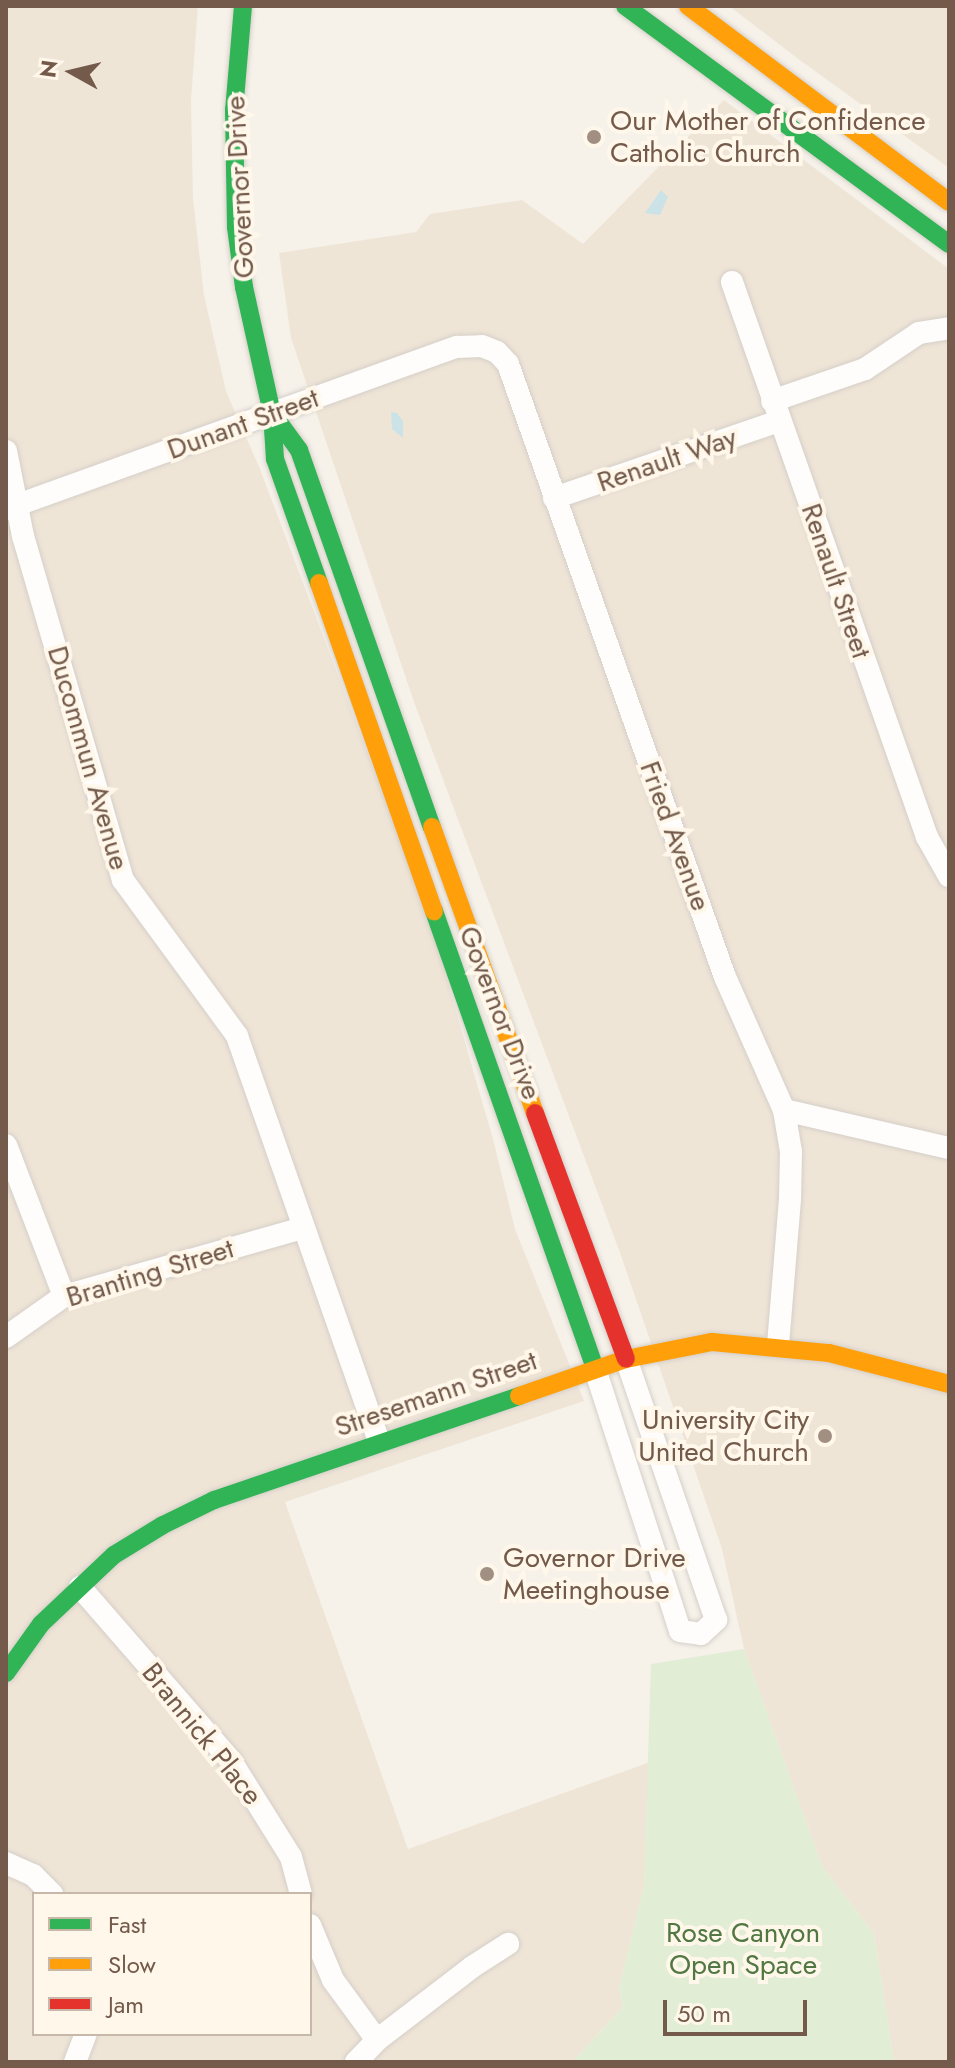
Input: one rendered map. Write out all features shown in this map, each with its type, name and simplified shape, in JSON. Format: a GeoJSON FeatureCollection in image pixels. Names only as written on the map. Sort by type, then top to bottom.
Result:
{"type":"FeatureCollection","features":[{"type":"Feature","properties":{"kind":"street","name":"Governor Drive"},"geometry":{"type":"LineString","coordinates":[[243,6],[234,110],[236,227],[244,287],[272,413],[275,459],[595,1369],[680,1631],[701,1634],[716,1620],[626,1359],[470,936],[299,450],[272,413]]}},
{"type":"Feature","properties":{"kind":"street"},"geometry":{"type":"LineString","coordinates":[[625,6],[949,244]]}},
{"type":"Feature","properties":{"kind":"street"},"geometry":{"type":"LineString","coordinates":[[688,6],[949,202]]}},
{"type":"Feature","properties":{"kind":"street","name":"Renault Street"},"geometry":{"type":"LineString","coordinates":[[732,282],[927,837],[949,876]]}},
{"type":"Feature","properties":{"kind":"street","name":"Renault Way"},"geometry":{"type":"LineString","coordinates":[[554,498],[776,411],[865,369],[919,333],[949,328]]}},
{"type":"Feature","properties":{"kind":"street","name":"Dunant Street"},"geometry":{"type":"LineString","coordinates":[[11,507],[457,347],[482,346]]}},
{"type":"Feature","properties":{"kind":"street","name":"Fried Avenue"},"geometry":{"type":"LineString","coordinates":[[482,346],[497,352],[508,364],[725,977],[784,1110],[791,1152],[790,1199],[778,1346]]}},
{"type":"Feature","properties":{"kind":"street","name":"Ducommun Avenue"},"geometry":{"type":"LineString","coordinates":[[6,451],[11,507],[123,880],[237,1036],[379,1442]]}},
{"type":"Feature","properties":{"kind":"street"},"geometry":{"type":"LineString","coordinates":[[784,1110],[949,1148]]}},
{"type":"Feature","properties":{"kind":"street"},"geometry":{"type":"LineString","coordinates":[[6,1145],[64,1296]]}},
{"type":"Feature","properties":{"kind":"street","name":"Branting Street"},"geometry":{"type":"LineString","coordinates":[[6,1337],[64,1296],[303,1228]]}},
{"type":"Feature","properties":{"kind":"street","name":"Stresemann Street"},"geometry":{"type":"LineString","coordinates":[[6,1673],[41,1624],[114,1555],[201,1506],[626,1359],[712,1342],[778,1346],[829,1353],[949,1384]]}},
{"type":"Feature","properties":{"kind":"street","name":"Brannick Place"},"geometry":{"type":"LineString","coordinates":[[80,1587],[231,1761],[284,1845],[300,1892]]}},
{"type":"Feature","properties":{"kind":"street"},"geometry":{"type":"LineString","coordinates":[[6,1863],[33,1875],[50,1892]]}},
{"type":"Feature","properties":{"kind":"street"},"geometry":{"type":"LineString","coordinates":[[312,1930],[333,1980],[377,2040]]}},
{"type":"Feature","properties":{"kind":"street"},"geometry":{"type":"LineString","coordinates":[[356,2062],[377,2040],[508,1944]]}},
{"type":"Feature","properties":{"kind":"street"},"geometry":{"type":"LineString","coordinates":[[75,2062],[85,2036]]}},
{"type":"Feature","properties":{"kind":"shaded area"},"geometry":{"type":"Polygon","coordinates":[[[6,6],[198,6],[191,100],[193,198],[204,295],[226,391],[260,469],[427,911],[493,1139],[515,1229],[584,1401],[285,1502],[408,1849],[650,1762],[644,1886],[619,1988],[623,2007],[572,2062],[6,2062],[6,6]]]}},
{"type":"Feature","properties":{"kind":"shaded area"},"geometry":{"type":"Polygon","coordinates":[[[729,6],[949,6],[949,168],[801,61],[729,6]]]}},
{"type":"Feature","properties":{"kind":"shaded area"},"geometry":{"type":"Polygon","coordinates":[[[724,100],[949,269],[949,2062],[894,2062],[874,1934],[822,1866],[744,1649],[722,1549],[619,1250],[414,702],[291,338],[279,253],[416,232],[430,214],[522,200],[583,244],[724,100]]]}},
{"type":"Feature","properties":{"kind":"green space","name":"Rose Canyon Open Space"},"geometry":{"type":"Polygon","coordinates":[[[744,1649],[822,1866],[874,1934],[894,2062],[572,2062],[623,2007],[619,1988],[644,1886],[651,1664],[744,1649]]]}},
{"type":"Feature","properties":{"kind":"water"},"geometry":{"type":"Polygon","coordinates":[[[661,190],[668,197],[660,215],[645,213],[661,190]]]}},
{"type":"Feature","properties":{"kind":"water"},"geometry":{"type":"Polygon","coordinates":[[[391,412],[397,413],[403,421],[403,438],[392,429],[391,412]]]}},
{"type":"Feature","properties":{"kind":"traffic: fast"},"geometry":{"type":"LineString","coordinates":[[243,6],[234,110],[236,227],[244,287],[272,413],[275,459],[319,583]]}},
{"type":"Feature","properties":{"kind":"traffic: fast"},"geometry":{"type":"LineString","coordinates":[[625,6],[949,244]]}},
{"type":"Feature","properties":{"kind":"traffic: fast"},"geometry":{"type":"LineString","coordinates":[[272,413],[299,450],[432,827]]}},
{"type":"Feature","properties":{"kind":"traffic: fast"},"geometry":{"type":"LineString","coordinates":[[434,911],[595,1369]]}},
{"type":"Feature","properties":{"kind":"traffic: fast"},"geometry":{"type":"LineString","coordinates":[[6,1673],[41,1624],[114,1555],[163,1525],[214,1500],[519,1396]]}},
{"type":"Feature","properties":{"kind":"traffic: slow"},"geometry":{"type":"LineString","coordinates":[[688,6],[949,202]]}},
{"type":"Feature","properties":{"kind":"traffic: slow"},"geometry":{"type":"LineString","coordinates":[[319,583],[434,911]]}},
{"type":"Feature","properties":{"kind":"traffic: slow"},"geometry":{"type":"LineString","coordinates":[[432,827],[535,1113]]}},
{"type":"Feature","properties":{"kind":"traffic: slow"},"geometry":{"type":"LineString","coordinates":[[519,1396],[626,1359],[712,1342],[829,1353],[949,1384]]}},
{"type":"Feature","properties":{"kind":"traffic: jam"},"geometry":{"type":"LineString","coordinates":[[535,1113],[626,1359]]}},
{"type":"Feature","properties":{"kind":"place","name":"Our Mother of Confidence Catholic Church"},"geometry":{"type":"Point","coordinates":[594,137]}},
{"type":"Feature","properties":{"kind":"place","name":"University City United Church"},"geometry":{"type":"Point","coordinates":[825,1436]}},
{"type":"Feature","properties":{"kind":"place","name":"Governor Drive Meetinghouse"},"geometry":{"type":"Point","coordinates":[487,1574]}}]}
